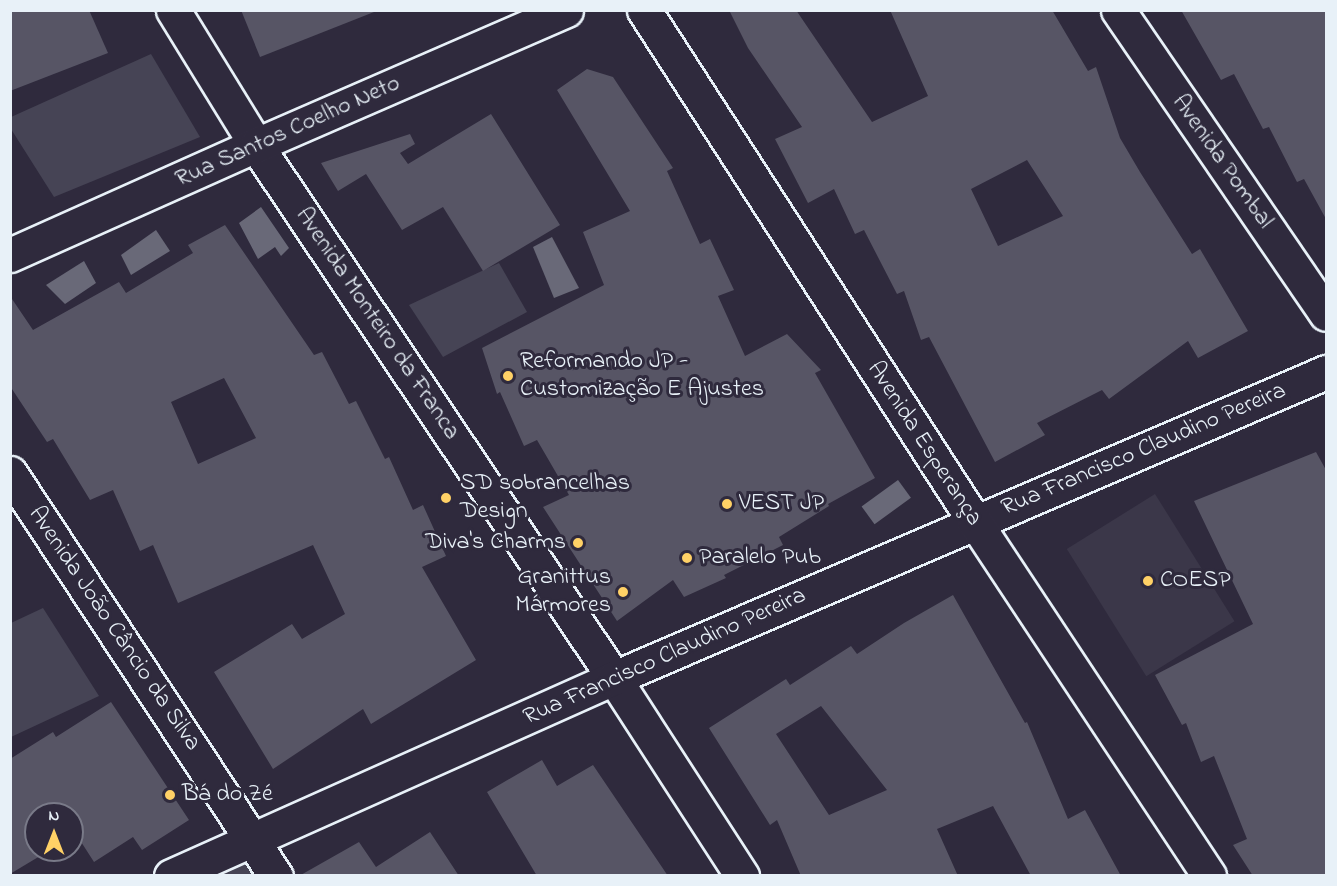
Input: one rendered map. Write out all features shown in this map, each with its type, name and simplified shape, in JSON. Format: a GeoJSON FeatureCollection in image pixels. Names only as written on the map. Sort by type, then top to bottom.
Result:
{"type":"FeatureCollection","features":[{"type":"Feature","properties":{"kind":"street","name":"Avenida Monteiro da Franca"},"geometry":{"type":"LineString","coordinates":[[173,10],[256,145],[614,678],[742,876]]}},
{"type":"Feature","properties":{"kind":"street","name":"Rua Santos Coelho Neto"},"geometry":{"type":"LineString","coordinates":[[10,255],[566,10]]}},
{"type":"Feature","properties":{"kind":"street","name":"Avenida Esperança"},"geometry":{"type":"LineString","coordinates":[[644,10],[975,522],[1209,876]]}},
{"type":"Feature","properties":{"kind":"street","name":"Avenida Pombal"},"geometry":{"type":"LineString","coordinates":[[1118,10],[1326,314]]}},
{"type":"Feature","properties":{"kind":"street","name":"Rua Francisco Claudino Pereira"},"geometry":{"type":"LineString","coordinates":[[171,876],[614,678],[1326,372]]}},
{"type":"Feature","properties":{"kind":"street","name":"Avenida João Câncio da Silva"},"geometry":{"type":"LineString","coordinates":[[10,473],[276,876]]}},
{"type":"Feature","properties":{"kind":"shaded area"},"geometry":{"type":"Polygon","coordinates":[[[151,54],[200,137],[54,197],[11,129],[11,117],[151,54]]]}},
{"type":"Feature","properties":{"kind":"shaded area"},"geometry":{"type":"Polygon","coordinates":[[[499,263],[527,312],[443,357],[409,305],[499,263]]]}},
{"type":"Feature","properties":{"kind":"shaded area","name":"COESP"},"geometry":{"type":"Polygon","coordinates":[[[1155,494],[1234,621],[1146,676],[1067,549],[1155,494]]]}},
{"type":"Feature","properties":{"kind":"shaded area"},"geometry":{"type":"Polygon","coordinates":[[[43,608],[99,696],[11,737],[11,623],[43,608]]]}},
{"type":"Feature","properties":{"kind":"shaded area"},"geometry":{"type":"Polygon","coordinates":[[[234,846],[253,875],[163,876],[234,846]]]}},
{"type":"Feature","properties":{"kind":"water"},"geometry":{"type":"Polygon","coordinates":[[[261,207],[289,248],[281,256],[275,247],[258,259],[239,223],[261,207]]]}},
{"type":"Feature","properties":{"kind":"water"},"geometry":{"type":"Polygon","coordinates":[[[156,230],[170,251],[131,275],[121,255],[156,230]]]}},
{"type":"Feature","properties":{"kind":"water"},"geometry":{"type":"Polygon","coordinates":[[[552,237],[579,288],[554,298],[533,247],[552,237]]]}},
{"type":"Feature","properties":{"kind":"water"},"geometry":{"type":"Polygon","coordinates":[[[84,261],[96,283],[65,304],[46,285],[84,261]]]}},
{"type":"Feature","properties":{"kind":"water"},"geometry":{"type":"Polygon","coordinates":[[[898,480],[911,498],[875,524],[862,506],[898,480]]]}},
{"type":"Feature","properties":{"kind":"building"},"geometry":{"type":"Polygon","coordinates":[[[10,10],[89,10],[108,53],[10,91],[10,10]]]}},
{"type":"Feature","properties":{"kind":"building"},"geometry":{"type":"Polygon","coordinates":[[[241,10],[374,10],[374,12],[260,57],[241,10]]]}},
{"type":"Feature","properties":{"kind":"building"},"geometry":{"type":"Polygon","coordinates":[[[729,10],[796,10],[872,122],[928,96],[890,10],[1052,10],[1088,71],[1096,67],[1120,138],[1140,172],[1192,254],[1200,249],[1248,331],[1198,358],[1188,341],[1109,399],[1102,390],[1037,423],[1045,435],[995,462],[929,337],[921,340],[904,291],[897,294],[864,230],[855,234],[834,189],[808,203],[775,139],[802,127],[748,48],[729,10]],[[1027,160],[971,189],[998,246],[1063,216],[1027,160]]]}},
{"type":"Feature","properties":{"kind":"building"},"geometry":{"type":"Polygon","coordinates":[[[1181,10],[1326,10],[1326,219],[1304,179],[1297,182],[1269,127],[1263,129],[1234,74],[1221,80],[1181,10]]]}},
{"type":"Feature","properties":{"kind":"building"},"geometry":{"type":"Polygon","coordinates":[[[587,69],[613,77],[673,168],[667,171],[700,244],[710,239],[734,290],[718,296],[745,356],[787,334],[821,370],[815,373],[875,478],[828,504],[829,506],[779,537],[783,545],[724,575],[726,578],[684,597],[673,580],[617,621],[543,507],[569,495],[537,440],[524,446],[500,392],[497,394],[482,348],[604,285],[583,232],[630,211],[557,90],[587,69]]]}},
{"type":"Feature","properties":{"kind":"building"},"geometry":{"type":"Polygon","coordinates":[[[491,114],[560,225],[483,271],[443,207],[402,230],[366,174],[338,191],[321,163],[410,134],[415,144],[400,153],[408,164],[491,114]]]}},
{"type":"Feature","properties":{"kind":"building"},"geometry":{"type":"Polygon","coordinates":[[[225,225],[314,355],[322,352],[349,404],[356,401],[385,459],[389,457],[413,510],[423,505],[446,556],[422,567],[476,660],[371,724],[363,709],[273,769],[214,672],[292,624],[302,639],[345,614],[313,545],[178,603],[153,545],[140,551],[113,490],[90,500],[53,439],[47,442],[10,386],[10,296],[33,330],[119,282],[126,293],[193,253],[188,245],[225,225]],[[224,378],[171,402],[198,464],[256,438],[224,378]]]}},
{"type":"Feature","properties":{"kind":"building"},"geometry":{"type":"Polygon","coordinates":[[[1316,452],[1326,470],[1326,876],[1253,876],[1233,845],[1247,839],[1214,756],[1201,762],[1186,723],[1182,725],[1155,675],[1253,624],[1194,501],[1316,452]]]}},
{"type":"Feature","properties":{"kind":"building"},"geometry":{"type":"Polygon","coordinates":[[[953,595],[1025,723],[1027,722],[1068,819],[1085,810],[1121,876],[1031,876],[993,806],[937,829],[958,876],[801,876],[777,820],[770,825],[709,728],[786,679],[790,685],[851,646],[857,654],[904,623],[953,595]],[[821,706],[776,734],[829,815],[887,790],[821,706]]]}},
{"type":"Feature","properties":{"kind":"building"},"geometry":{"type":"Polygon","coordinates":[[[111,702],[189,820],[142,850],[133,837],[94,862],[84,846],[84,802],[24,802],[24,862],[30,862],[10,874],[10,759],[53,732],[56,737],[111,702]]]}},
{"type":"Feature","properties":{"kind":"building"},"geometry":{"type":"Polygon","coordinates":[[[542,760],[557,786],[593,765],[668,876],[537,876],[487,792],[542,760]]]}},
{"type":"Feature","properties":{"kind":"building"},"geometry":{"type":"Polygon","coordinates":[[[430,832],[459,876],[299,876],[359,842],[376,867],[430,832]]]}},
{"type":"Feature","properties":{"kind":"place","name":"Reformando JP - Customização E Ajustes"},"geometry":{"type":"Point","coordinates":[508,376]}},
{"type":"Feature","properties":{"kind":"place","name":"SD sobrancelhas Design"},"geometry":{"type":"Point","coordinates":[446,498]}},
{"type":"Feature","properties":{"kind":"place","name":"VEST JP"},"geometry":{"type":"Point","coordinates":[727,504]}},
{"type":"Feature","properties":{"kind":"place","name":"Diva's Charms"},"geometry":{"type":"Point","coordinates":[578,543]}},
{"type":"Feature","properties":{"kind":"place","name":"Paralelo Pub"},"geometry":{"type":"Point","coordinates":[687,558]}},
{"type":"Feature","properties":{"kind":"place","name":"COESP"},"geometry":{"type":"Point","coordinates":[1148,581]}},
{"type":"Feature","properties":{"kind":"place","name":"Granittus Mármores"},"geometry":{"type":"Point","coordinates":[623,592]}},
{"type":"Feature","properties":{"kind":"place","name":"Bá do Zé"},"geometry":{"type":"Point","coordinates":[170,795]}}]}
